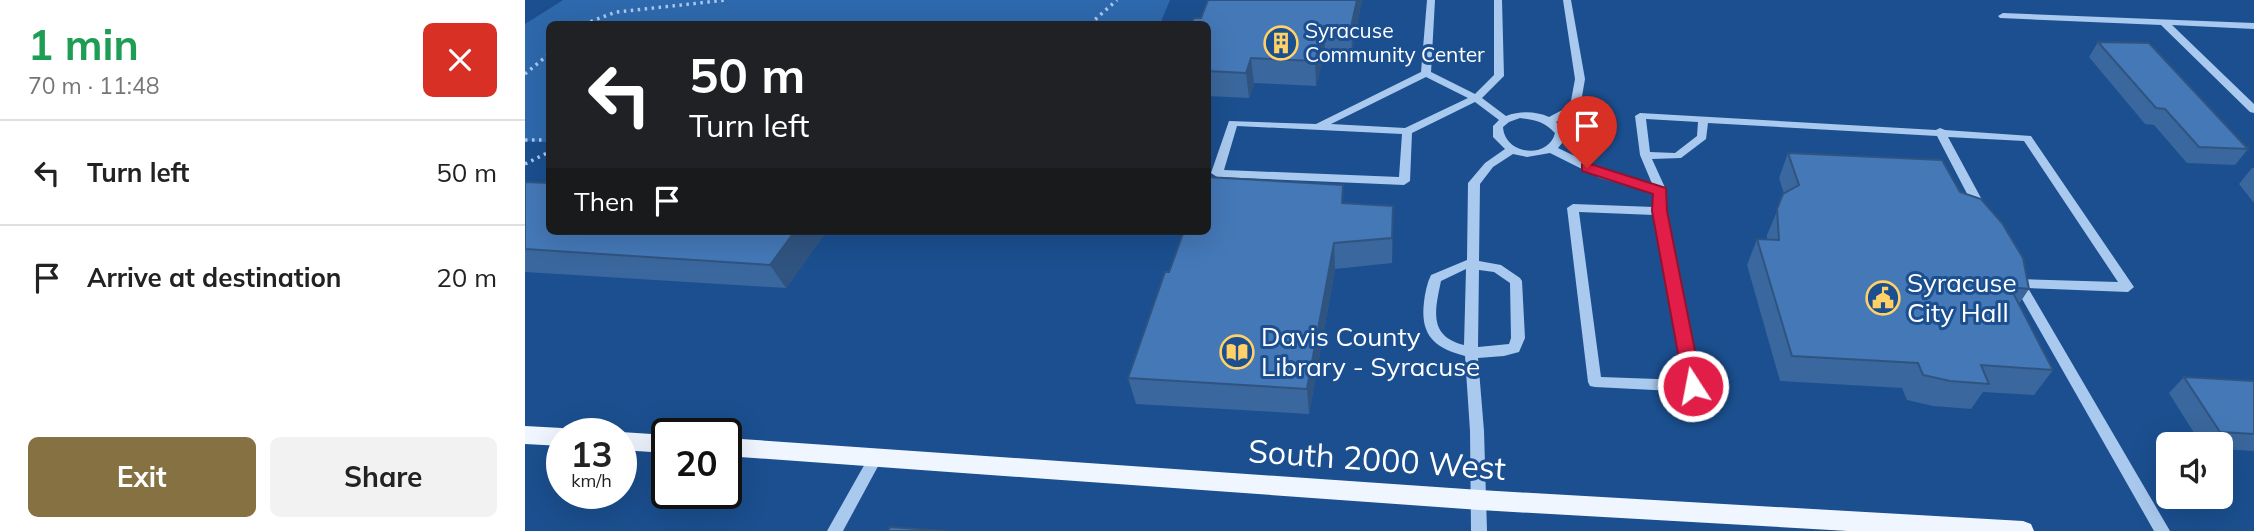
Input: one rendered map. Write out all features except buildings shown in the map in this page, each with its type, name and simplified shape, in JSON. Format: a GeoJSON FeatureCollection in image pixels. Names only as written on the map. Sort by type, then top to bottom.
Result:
{"type":"FeatureCollection","features":[{"type":"Feature","properties":{"kind":"main road"},"geometry":{"type":"LineString","coordinates":[[525,435],[546,436]]}},
{"type":"Feature","properties":{"kind":"main road","name":"South 2000 West"},"geometry":{"type":"LineString","coordinates":[[742,448],[1480,500],[2023,531]]}},
{"type":"Feature","properties":{"kind":"street"},"geometry":{"type":"LineString","coordinates":[[1426,73],[1431,0]]}},
{"type":"Feature","properties":{"kind":"street"},"geometry":{"type":"LineString","coordinates":[[1407,131],[1404,181],[1217,173],[1233,123],[1407,131],[1476,98],[1499,76],[1498,0]]}},
{"type":"Feature","properties":{"kind":"street"},"geometry":{"type":"LineString","coordinates":[[1549,121],[1575,108],[1579,92],[1580,79],[1567,0]]}},
{"type":"Feature","properties":{"kind":"street"},"geometry":{"type":"LineString","coordinates":[[2003,16],[2254,26]]}},
{"type":"Feature","properties":{"kind":"street"},"geometry":{"type":"LineString","coordinates":[[2163,22],[2254,110]]}},
{"type":"Feature","properties":{"kind":"street"},"geometry":{"type":"LineString","coordinates":[[1426,73],[1476,98],[1505,120]]}},
{"type":"Feature","properties":{"kind":"street"},"geometry":{"type":"LineString","coordinates":[[1317,128],[1426,73]]}},
{"type":"Feature","properties":{"kind":"street"},"geometry":{"type":"LineString","coordinates":[[1530,115],[1549,121],[1556,126],[1560,139],[1551,149],[1532,154],[1511,150],[1498,139],[1496,133],[1497,126],[1505,120],[1530,115]]}},
{"type":"Feature","properties":{"kind":"street"},"geometry":{"type":"LineString","coordinates":[[1660,211],[1573,208],[1595,382],[1693,386],[1660,211],[1661,192],[1646,155],[1640,116],[2027,138],[2129,287],[2016,277],[2162,531]]}},
{"type":"Feature","properties":{"kind":"street"},"geometry":{"type":"LineString","coordinates":[[1646,155],[1677,156],[1702,137],[1703,120]]}},
{"type":"Feature","properties":{"kind":"street"},"geometry":{"type":"LineString","coordinates":[[1940,131],[1989,224]]}},
{"type":"Feature","properties":{"kind":"street"},"geometry":{"type":"LineString","coordinates":[[1551,149],[1604,175],[1661,192]]}},
{"type":"Feature","properties":{"kind":"street"},"geometry":{"type":"LineString","coordinates":[[1479,531],[1480,500],[1471,352],[1474,183],[1489,165],[1511,150]]}},
{"type":"Feature","properties":{"kind":"street"},"geometry":{"type":"LineString","coordinates":[[1211,161],[1220,161]]}},
{"type":"Feature","properties":{"kind":"street"},"geometry":{"type":"LineString","coordinates":[[1466,264],[1472,265],[1497,268],[1516,281],[1518,338],[1514,348],[1501,353],[1471,352],[1445,342],[1430,326],[1435,278],[1466,264]]}},
{"type":"Feature","properties":{"kind":"street"},"geometry":{"type":"LineString","coordinates":[[835,531],[876,457]]}},
{"type":"Feature","properties":{"kind":"path"},"geometry":{"type":"LineString","coordinates":[[635,3],[708,4],[727,0]]}},
{"type":"Feature","properties":{"kind":"path"},"geometry":{"type":"LineString","coordinates":[[1093,21],[1117,0]]}},
{"type":"Feature","properties":{"kind":"path"},"geometry":{"type":"LineString","coordinates":[[588,21],[604,10],[624,3]]}},
{"type":"Feature","properties":{"kind":"path"},"geometry":{"type":"LineString","coordinates":[[525,74],[546,56]]}},
{"type":"Feature","properties":{"kind":"path"},"geometry":{"type":"LineString","coordinates":[[525,140],[546,140]]}},
{"type":"Feature","properties":{"kind":"path"},"geometry":{"type":"LineString","coordinates":[[525,164],[546,154]]}},
{"type":"Feature","properties":{"kind":"shaded area"},"geometry":{"type":"Polygon","coordinates":[[[563,0],[1170,0],[1161,21],[546,21],[546,142],[525,141],[525,24],[563,0]]]}},
{"type":"Feature","properties":{"kind":"place","name":"Syracuse Community Center"},"geometry":{"type":"Point","coordinates":[1281,43]}},
{"type":"Feature","properties":{"kind":"place","name":"Syracuse City Hall"},"geometry":{"type":"Point","coordinates":[1883,298]}},
{"type":"Feature","properties":{"kind":"place","name":"Davis County Library - Syracuse"},"geometry":{"type":"Point","coordinates":[1237,352]}},
{"type":"Feature","properties":{"kind":"route"},"geometry":{"type":"LineString","coordinates":[[1587,168],[1661,192],[1660,211],[1693,386]]}}]}
